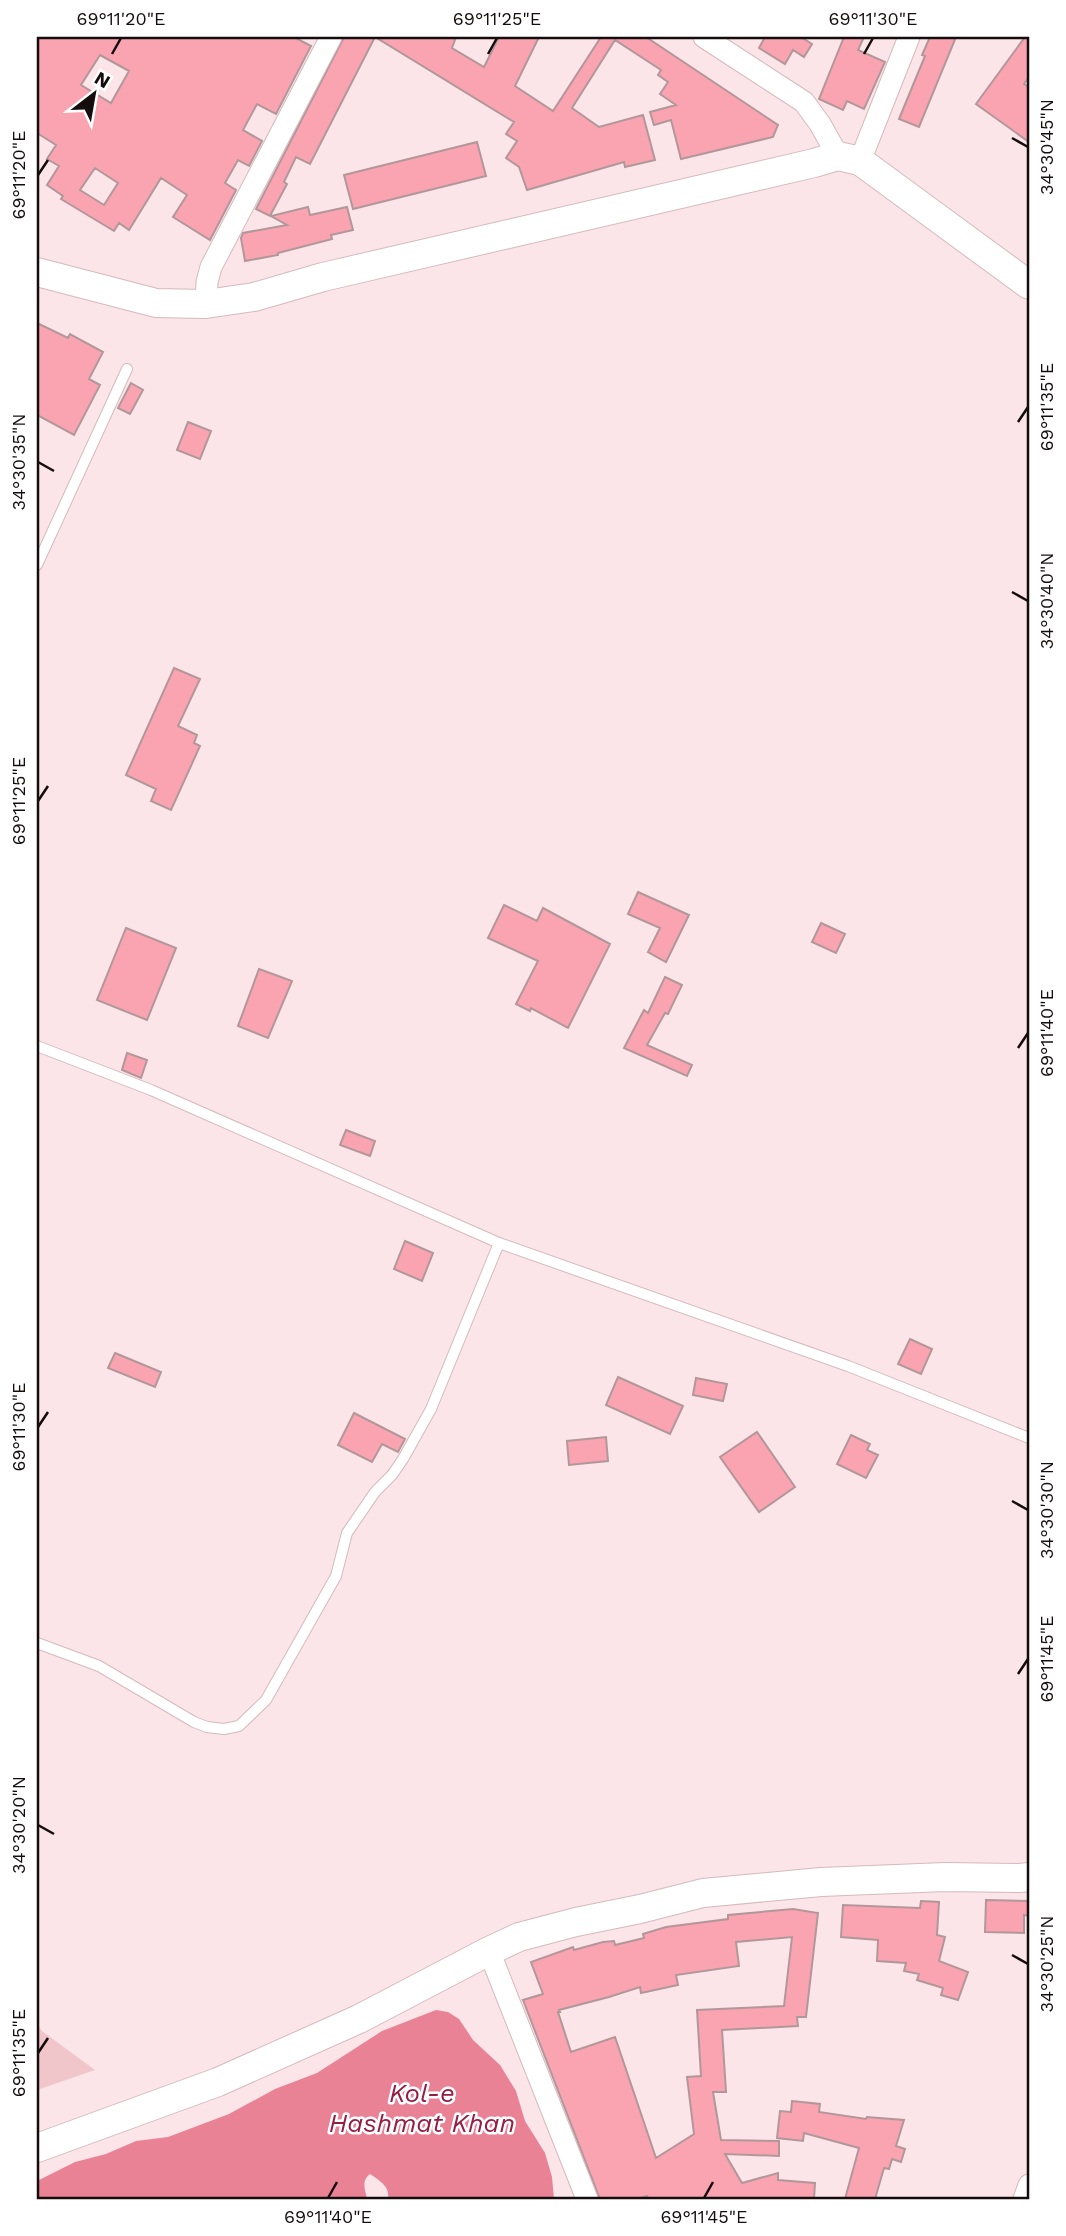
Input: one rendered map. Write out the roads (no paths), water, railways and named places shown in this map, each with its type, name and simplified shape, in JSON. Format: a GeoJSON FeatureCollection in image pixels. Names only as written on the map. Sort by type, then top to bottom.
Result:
{"type":"FeatureCollection","features":[{"type":"Feature","properties":{"kind":"street"},"geometry":{"type":"LineString","coordinates":[[206,304],[211,267],[331,37]]}},
{"type":"Feature","properties":{"kind":"street"},"geometry":{"type":"LineString","coordinates":[[704,37],[804,102],[849,159],[1029,285]]}},
{"type":"Feature","properties":{"kind":"street"},"geometry":{"type":"LineString","coordinates":[[849,159],[909,37]]}},
{"type":"Feature","properties":{"kind":"street"},"geometry":{"type":"LineString","coordinates":[[37,272],[156,303],[206,304],[254,297],[323,277],[814,163],[849,159]]}},
{"type":"Feature","properties":{"kind":"street"},"geometry":{"type":"LineString","coordinates":[[37,2148],[218,2082],[359,2019],[519,1937],[703,1893],[821,1882],[1029,1877]]}},
{"type":"Feature","properties":{"kind":"street"},"geometry":{"type":"LineString","coordinates":[[488,1951],[586,2199]]}},
{"type":"Feature","properties":{"kind":"street"},"geometry":{"type":"LineString","coordinates":[[1024,2199],[1029,2185]]}},
{"type":"Feature","properties":{"kind":"lane"},"geometry":{"type":"LineString","coordinates":[[37,565],[127,369]]}},
{"type":"Feature","properties":{"kind":"lane"},"geometry":{"type":"LineString","coordinates":[[37,1046],[151,1090],[499,1243],[848,1366],[1029,1438]]}},
{"type":"Feature","properties":{"kind":"lane"},"geometry":{"type":"LineString","coordinates":[[37,1643],[100,1666],[194,1722],[224,1729],[239,1726],[265,1700],[336,1576],[347,1533],[375,1492],[403,1460],[431,1409],[499,1243]]}},
{"type":"Feature","properties":{"kind":"water","name":"Kol-e Hashmat Khan"},"geometry":{"type":"Polygon","coordinates":[[[436,2010],[448,2012],[459,2019],[473,2040],[500,2065],[516,2091],[525,2121],[545,2153],[552,2177],[554,2199],[388,2199],[386,2187],[370,2174],[365,2182],[367,2199],[37,2199],[37,2181],[75,2162],[106,2154],[136,2141],[168,2137],[229,2114],[275,2089],[317,2073],[382,2031],[436,2010]]]}}]}
